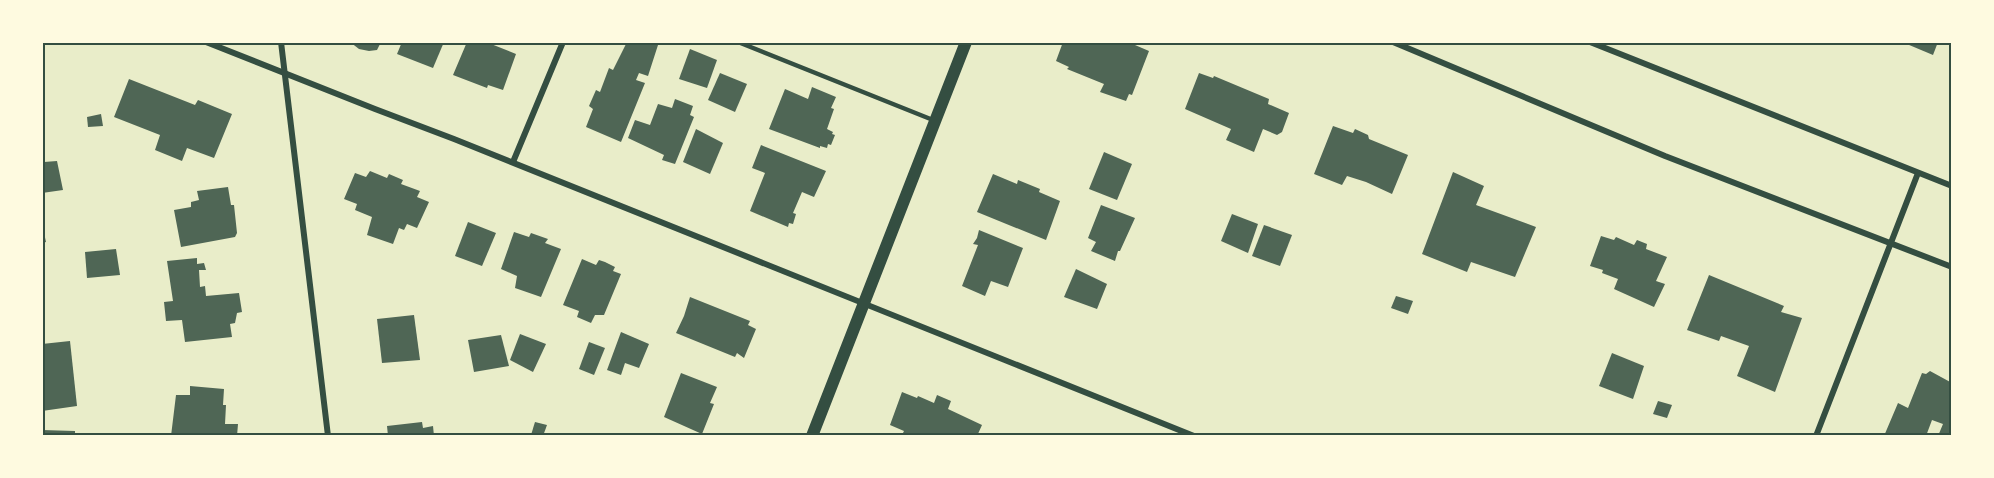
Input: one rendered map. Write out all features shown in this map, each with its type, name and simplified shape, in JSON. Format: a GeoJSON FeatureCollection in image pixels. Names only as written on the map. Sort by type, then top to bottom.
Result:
{"type":"FeatureCollection","features":[{"type":"Feature","properties":{"kind":"main road"},"geometry":{"type":"LineString","coordinates":[[812,436],[966,42]]}},
{"type":"Feature","properties":{"kind":"street"},"geometry":{"type":"LineString","coordinates":[[206,42],[513,162],[1194,436]]}},
{"type":"Feature","properties":{"kind":"street"},"geometry":{"type":"LineString","coordinates":[[281,42],[328,436]]}},
{"type":"Feature","properties":{"kind":"street"},"geometry":{"type":"LineString","coordinates":[[513,162],[563,42]]}},
{"type":"Feature","properties":{"kind":"street"},"geometry":{"type":"LineString","coordinates":[[1393,42],[1665,156],[1952,267]]}},
{"type":"Feature","properties":{"kind":"street"},"geometry":{"type":"LineString","coordinates":[[1590,42],[1952,186]]}},
{"type":"Feature","properties":{"kind":"street"},"geometry":{"type":"LineString","coordinates":[[1816,436],[1918,173]]}},
{"type":"Feature","properties":{"kind":"lane"},"geometry":{"type":"LineString","coordinates":[[738,42],[935,121]]}},
{"type":"Feature","properties":{"kind":"building"},"geometry":{"type":"Polygon","coordinates":[[[350,42],[381,42],[377,50],[369,51],[359,49],[350,42]]]}},
{"type":"Feature","properties":{"kind":"building"},"geometry":{"type":"Polygon","coordinates":[[[402,42],[444,42],[433,68],[397,54],[402,42]]]}},
{"type":"Feature","properties":{"kind":"building"},"geometry":{"type":"Polygon","coordinates":[[[467,42],[486,42],[516,54],[503,90],[488,85],[487,88],[453,75],[467,42]]]}},
{"type":"Feature","properties":{"kind":"building"},"geometry":{"type":"Polygon","coordinates":[[[627,42],[651,42],[658,45],[648,76],[639,73],[636,80],[645,83],[621,142],[586,127],[593,109],[589,106],[596,90],[600,92],[609,68],[613,70],[627,42]]]}},
{"type":"Feature","properties":{"kind":"building"},"geometry":{"type":"Polygon","coordinates":[[[1063,42],[1128,42],[1149,51],[1132,95],[1129,94],[1126,101],[1100,92],[1104,84],[1067,69],[1069,67],[1056,61],[1063,42]]]}},
{"type":"Feature","properties":{"kind":"building"},"geometry":{"type":"Polygon","coordinates":[[[1902,42],[1938,42],[1933,55],[1902,42]]]}},
{"type":"Feature","properties":{"kind":"building"},"geometry":{"type":"Polygon","coordinates":[[[690,49],[717,60],[707,88],[679,79],[690,49]]]}},
{"type":"Feature","properties":{"kind":"building"},"geometry":{"type":"Polygon","coordinates":[[[720,73],[747,84],[735,112],[708,100],[720,73]]]}},
{"type":"Feature","properties":{"kind":"building"},"geometry":{"type":"Polygon","coordinates":[[[1199,73],[1213,78],[1214,76],[1269,99],[1268,104],[1289,113],[1282,132],[1277,135],[1263,129],[1254,152],[1226,140],[1231,129],[1185,109],[1199,73]]]}},
{"type":"Feature","properties":{"kind":"building"},"geometry":{"type":"Polygon","coordinates":[[[129,79],[195,105],[198,100],[232,114],[214,158],[187,148],[182,161],[155,150],[160,135],[114,117],[129,79]]]}},
{"type":"Feature","properties":{"kind":"building"},"geometry":{"type":"Polygon","coordinates":[[[812,87],[836,97],[831,108],[834,109],[827,129],[835,135],[831,145],[828,144],[827,148],[820,146],[820,148],[769,129],[785,89],[808,99],[812,87]]]}},
{"type":"Feature","properties":{"kind":"building"},"geometry":{"type":"Polygon","coordinates":[[[675,99],[693,106],[690,115],[694,117],[675,164],[662,160],[664,155],[628,138],[635,120],[650,125],[658,104],[672,108],[675,99]]]}},
{"type":"Feature","properties":{"kind":"building"},"geometry":{"type":"Polygon","coordinates":[[[101,114],[103,126],[88,127],[87,117],[101,114]]]}},
{"type":"Feature","properties":{"kind":"building"},"geometry":{"type":"Polygon","coordinates":[[[1333,126],[1353,133],[1355,129],[1368,135],[1369,139],[1408,155],[1392,194],[1347,176],[1342,185],[1314,174],[1333,126]]]}},
{"type":"Feature","properties":{"kind":"building"},"geometry":{"type":"Polygon","coordinates":[[[696,129],[723,143],[710,174],[683,162],[696,129]]]}},
{"type":"Feature","properties":{"kind":"building"},"geometry":{"type":"Polygon","coordinates":[[[761,145],[826,171],[814,197],[802,192],[793,213],[796,214],[793,224],[789,223],[788,227],[750,211],[765,173],[752,168],[761,145]]]}},
{"type":"Feature","properties":{"kind":"building"},"geometry":{"type":"Polygon","coordinates":[[[1104,152],[1132,164],[1117,200],[1089,189],[1104,152]]]}},
{"type":"Feature","properties":{"kind":"building"},"geometry":{"type":"Polygon","coordinates":[[[57,161],[63,190],[42,193],[44,162],[57,161]]]}},
{"type":"Feature","properties":{"kind":"building"},"geometry":{"type":"Polygon","coordinates":[[[370,171],[387,178],[389,174],[403,180],[401,184],[420,191],[417,197],[429,202],[417,228],[407,224],[404,230],[399,228],[393,244],[367,235],[372,217],[355,210],[357,204],[344,199],[355,173],[366,177],[370,171]]]}},
{"type":"Feature","properties":{"kind":"building"},"geometry":{"type":"Polygon","coordinates":[[[1453,172],[1484,186],[1476,205],[1536,227],[1515,277],[1471,262],[1467,272],[1422,254],[1453,172]]]}},
{"type":"Feature","properties":{"kind":"building"},"geometry":{"type":"Polygon","coordinates":[[[993,174],[1017,184],[1018,180],[1060,201],[1046,240],[977,212],[993,174]]]}},
{"type":"Feature","properties":{"kind":"building"},"geometry":{"type":"Polygon","coordinates":[[[228,187],[231,205],[234,205],[237,233],[235,237],[181,247],[174,210],[191,207],[191,202],[199,200],[197,191],[228,187]]]}},
{"type":"Feature","properties":{"kind":"building"},"geometry":{"type":"Polygon","coordinates":[[[1101,205],[1135,218],[1115,261],[1091,251],[1096,242],[1088,238],[1101,205]]]}},
{"type":"Feature","properties":{"kind":"building"},"geometry":{"type":"Polygon","coordinates":[[[1232,214],[1258,224],[1248,253],[1221,241],[1232,214]]]}},
{"type":"Feature","properties":{"kind":"building"},"geometry":{"type":"Polygon","coordinates":[[[468,222],[496,233],[482,266],[455,256],[468,222]]]}},
{"type":"Feature","properties":{"kind":"building"},"geometry":{"type":"Polygon","coordinates":[[[42,224],[46,242],[42,243],[42,224]]]}},
{"type":"Feature","properties":{"kind":"building"},"geometry":{"type":"Polygon","coordinates":[[[1264,225],[1292,235],[1280,266],[1252,256],[1264,225]]]}},
{"type":"Feature","properties":{"kind":"building"},"geometry":{"type":"Polygon","coordinates":[[[979,230],[1023,248],[1008,287],[991,281],[985,296],[962,286],[978,245],[973,244],[979,230]]]}},
{"type":"Feature","properties":{"kind":"building"},"geometry":{"type":"Polygon","coordinates":[[[514,232],[529,237],[531,233],[548,239],[545,243],[561,249],[541,297],[515,288],[517,276],[501,269],[514,232]]]}},
{"type":"Feature","properties":{"kind":"building"},"geometry":{"type":"Polygon","coordinates":[[[1601,236],[1614,240],[1616,237],[1634,245],[1637,240],[1647,244],[1646,249],[1667,257],[1656,281],[1665,284],[1654,307],[1614,289],[1618,279],[1602,273],[1603,270],[1590,266],[1601,236]]]}},
{"type":"Feature","properties":{"kind":"building"},"geometry":{"type":"Polygon","coordinates":[[[116,249],[120,275],[87,278],[85,252],[116,249]]]}},
{"type":"Feature","properties":{"kind":"building"},"geometry":{"type":"Polygon","coordinates":[[[197,258],[197,264],[204,263],[206,270],[199,270],[200,287],[205,286],[206,296],[239,293],[242,312],[237,313],[235,323],[230,324],[232,337],[185,342],[182,320],[166,321],[164,302],[173,301],[167,261],[197,258]]]}},
{"type":"Feature","properties":{"kind":"building"},"geometry":{"type":"Polygon","coordinates":[[[582,259],[596,265],[599,260],[605,262],[615,267],[613,271],[621,274],[604,315],[595,315],[591,323],[577,317],[579,311],[563,305],[582,259]]]}},
{"type":"Feature","properties":{"kind":"building"},"geometry":{"type":"Polygon","coordinates":[[[1076,269],[1107,284],[1097,309],[1064,297],[1076,269]]]}},
{"type":"Feature","properties":{"kind":"building"},"geometry":{"type":"Polygon","coordinates":[[[1709,275],[1784,306],[1781,312],[1802,318],[1775,392],[1737,376],[1749,346],[1721,336],[1719,341],[1687,330],[1709,275]]]}},
{"type":"Feature","properties":{"kind":"building"},"geometry":{"type":"Polygon","coordinates":[[[1396,296],[1413,301],[1408,314],[1391,308],[1396,296]]]}},
{"type":"Feature","properties":{"kind":"building"},"geometry":{"type":"Polygon","coordinates":[[[690,297],[750,321],[748,325],[756,329],[744,358],[737,353],[735,357],[676,333],[690,297]]]}},
{"type":"Feature","properties":{"kind":"building"},"geometry":{"type":"Polygon","coordinates":[[[414,315],[420,360],[382,363],[377,319],[414,315]]]}},
{"type":"Feature","properties":{"kind":"building"},"geometry":{"type":"Polygon","coordinates":[[[621,332],[649,344],[639,368],[625,363],[621,375],[607,370],[621,332]]]}},
{"type":"Feature","properties":{"kind":"building"},"geometry":{"type":"Polygon","coordinates":[[[520,334],[546,344],[533,372],[510,360],[520,334]]]}},
{"type":"Feature","properties":{"kind":"building"},"geometry":{"type":"Polygon","coordinates":[[[501,335],[509,366],[474,372],[468,340],[501,335]]]}},
{"type":"Feature","properties":{"kind":"building"},"geometry":{"type":"Polygon","coordinates":[[[70,341],[77,406],[42,411],[42,344],[70,341]]]}},
{"type":"Feature","properties":{"kind":"building"},"geometry":{"type":"Polygon","coordinates":[[[589,342],[605,348],[594,375],[579,369],[589,342]]]}},
{"type":"Feature","properties":{"kind":"building"},"geometry":{"type":"Polygon","coordinates":[[[1612,353],[1644,366],[1633,399],[1599,386],[1612,353]]]}},
{"type":"Feature","properties":{"kind":"building"},"geometry":{"type":"Polygon","coordinates":[[[1930,371],[1952,383],[1952,436],[1938,436],[1943,424],[1932,420],[1926,436],[1884,436],[1898,403],[1908,408],[1922,373],[1926,374],[1930,371]]]}},
{"type":"Feature","properties":{"kind":"building"},"geometry":{"type":"Polygon","coordinates":[[[681,373],[717,387],[710,403],[714,404],[702,434],[664,417],[681,373]]]}},
{"type":"Feature","properties":{"kind":"building"},"geometry":{"type":"Polygon","coordinates":[[[190,386],[224,389],[225,424],[238,424],[237,436],[171,436],[176,395],[190,395],[190,386]]]}},
{"type":"Feature","properties":{"kind":"building"},"geometry":{"type":"Polygon","coordinates":[[[902,392],[934,403],[937,395],[951,401],[948,409],[982,425],[977,436],[910,436],[903,433],[904,431],[890,425],[902,392]]]}},
{"type":"Feature","properties":{"kind":"building"},"geometry":{"type":"Polygon","coordinates":[[[1658,401],[1672,405],[1667,418],[1653,414],[1658,401]]]}},
{"type":"Feature","properties":{"kind":"building"},"geometry":{"type":"Polygon","coordinates":[[[422,422],[423,428],[433,426],[434,436],[388,436],[387,426],[422,422]]]}},
{"type":"Feature","properties":{"kind":"building"},"geometry":{"type":"Polygon","coordinates":[[[535,422],[547,425],[543,436],[531,435],[535,422]]]}},
{"type":"Feature","properties":{"kind":"building"},"geometry":{"type":"Polygon","coordinates":[[[42,430],[75,431],[75,436],[42,436],[42,430]]]}}]}
